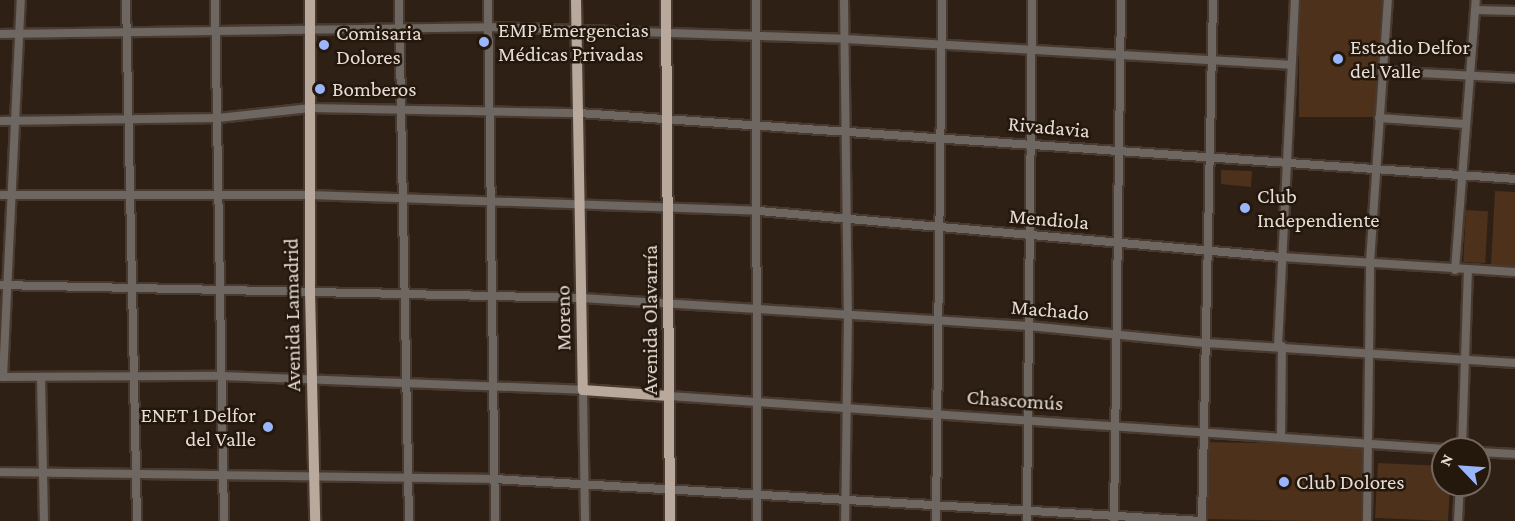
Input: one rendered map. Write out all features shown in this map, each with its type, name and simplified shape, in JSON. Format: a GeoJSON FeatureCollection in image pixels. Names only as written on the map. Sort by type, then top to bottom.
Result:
{"type":"FeatureCollection","features":[{"type":"Feature","properties":{"kind":"main road","name":"Avenida Lamadrid"},"geometry":{"type":"LineString","coordinates":[[310,0],[310,292],[315,521]]}},
{"type":"Feature","properties":{"kind":"main road","name":"Moreno"},"geometry":{"type":"LineString","coordinates":[[576,0],[583,390]]}},
{"type":"Feature","properties":{"kind":"main road","name":"Avenida Olavarría"},"geometry":{"type":"LineString","coordinates":[[666,0],[671,305],[670,521]]}},
{"type":"Feature","properties":{"kind":"main road","name":"Chascomús"},"geometry":{"type":"LineString","coordinates":[[583,390],[669,396]]}},
{"type":"Feature","properties":{"kind":"street"},"geometry":{"type":"LineString","coordinates":[[21,0],[11,196],[3,285],[2,377],[222,376],[583,390]]}},
{"type":"Feature","properties":{"kind":"street"},"geometry":{"type":"LineString","coordinates":[[126,0],[137,521]]}},
{"type":"Feature","properties":{"kind":"street"},"geometry":{"type":"LineString","coordinates":[[215,0],[224,521]]}},
{"type":"Feature","properties":{"kind":"street"},"geometry":{"type":"LineString","coordinates":[[399,0],[400,198],[409,521]]}},
{"type":"Feature","properties":{"kind":"street"},"geometry":{"type":"LineString","coordinates":[[488,0],[495,521]]}},
{"type":"Feature","properties":{"kind":"street"},"geometry":{"type":"LineString","coordinates":[[756,0],[759,211],[758,521]]}},
{"type":"Feature","properties":{"kind":"street"},"geometry":{"type":"LineString","coordinates":[[844,0],[848,218],[845,521]]}},
{"type":"Feature","properties":{"kind":"street"},"geometry":{"type":"LineString","coordinates":[[936,521],[942,0]]}},
{"type":"Feature","properties":{"kind":"street"},"geometry":{"type":"LineString","coordinates":[[1027,521],[1026,421],[1032,0]]}},
{"type":"Feature","properties":{"kind":"street"},"geometry":{"type":"LineString","coordinates":[[1114,519],[1121,0]]}},
{"type":"Feature","properties":{"kind":"street"},"geometry":{"type":"LineString","coordinates":[[0,472],[315,474],[494,479],[1027,510],[1114,519],[1201,521],[1213,0]]}},
{"type":"Feature","properties":{"kind":"street"},"geometry":{"type":"LineString","coordinates":[[1281,437],[1281,257],[1295,0]]}},
{"type":"Feature","properties":{"kind":"street"},"geometry":{"type":"LineString","coordinates":[[1367,521],[1370,262],[1374,169],[1388,0]]}},
{"type":"Feature","properties":{"kind":"street"},"geometry":{"type":"LineString","coordinates":[[1455,270],[1476,0]]}},
{"type":"Feature","properties":{"kind":"street"},"geometry":{"type":"LineString","coordinates":[[1475,10],[1515,11]]}},
{"type":"Feature","properties":{"kind":"street"},"geometry":{"type":"LineString","coordinates":[[0,34],[488,27],[845,39],[942,47],[1120,52],[1290,65]]}},
{"type":"Feature","properties":{"kind":"street"},"geometry":{"type":"LineString","coordinates":[[1382,71],[1515,78]]}},
{"type":"Feature","properties":{"kind":"street","name":"Rivadavia"},"geometry":{"type":"LineString","coordinates":[[0,121],[218,118],[310,108],[579,113],[846,129],[1119,152],[1515,179]]}},
{"type":"Feature","properties":{"kind":"street"},"geometry":{"type":"LineString","coordinates":[[1379,118],[1465,124]]}},
{"type":"Feature","properties":{"kind":"street","name":"Mendiola"},"geometry":{"type":"LineString","coordinates":[[0,195],[310,195],[759,211],[1118,244],[1468,271],[1515,272]]}},
{"type":"Feature","properties":{"kind":"street"},"geometry":{"type":"LineString","coordinates":[[1462,437],[1468,271]]}},
{"type":"Feature","properties":{"kind":"street","name":"Machado"},"geometry":{"type":"LineString","coordinates":[[3,285],[582,298],[1028,326],[1206,343],[1515,363]]}},
{"type":"Feature","properties":{"kind":"street"},"geometry":{"type":"LineString","coordinates":[[40,378],[44,521]]}},
{"type":"Feature","properties":{"kind":"street","name":"Moreno"},"geometry":{"type":"LineString","coordinates":[[583,390],[585,521]]}},
{"type":"Feature","properties":{"kind":"street","name":"Chascomús"},"geometry":{"type":"LineString","coordinates":[[669,396],[1431,448]]}},
{"type":"Feature","properties":{"kind":"street"},"geometry":{"type":"LineString","coordinates":[[1491,453],[1515,454]]}},
{"type":"Feature","properties":{"kind":"street"},"geometry":{"type":"LineString","coordinates":[[1458,521],[1459,497]]}},
{"type":"Feature","properties":{"kind":"shaded area","name":"Estadio Delfor del Valle"},"geometry":{"type":"Polygon","coordinates":[[[1299,0],[1386,0],[1386,117],[1299,117],[1299,0]]]}},
{"type":"Feature","properties":{"kind":"shaded area"},"geometry":{"type":"Polygon","coordinates":[[[1221,170],[1252,171],[1251,187],[1221,184],[1221,170]]]}},
{"type":"Feature","properties":{"kind":"shaded area"},"geometry":{"type":"Polygon","coordinates":[[[1495,191],[1515,192],[1515,266],[1491,265],[1495,191]]]}},
{"type":"Feature","properties":{"kind":"shaded area"},"geometry":{"type":"Polygon","coordinates":[[[1466,210],[1488,211],[1485,263],[1463,262],[1466,210]]]}},
{"type":"Feature","properties":{"kind":"shaded area","name":"Club Dolores"},"geometry":{"type":"Polygon","coordinates":[[[1204,442],[1366,445],[1365,521],[1203,519],[1204,442]]]}},
{"type":"Feature","properties":{"kind":"shaded area"},"geometry":{"type":"Polygon","coordinates":[[[1378,463],[1431,465],[1431,497],[1449,497],[1448,521],[1375,518],[1378,463]]]}},
{"type":"Feature","properties":{"kind":"place","name":"EMP Emergencias Médicas Privadas"},"geometry":{"type":"Point","coordinates":[484,42]}},
{"type":"Feature","properties":{"kind":"place","name":"Comisaria Dolores"},"geometry":{"type":"Point","coordinates":[324,45]}},
{"type":"Feature","properties":{"kind":"place","name":"Estadio Delfor del Valle"},"geometry":{"type":"Point","coordinates":[1338,59]}},
{"type":"Feature","properties":{"kind":"place","name":"Bomberos"},"geometry":{"type":"Point","coordinates":[320,89]}},
{"type":"Feature","properties":{"kind":"place","name":"Club Independiente"},"geometry":{"type":"Point","coordinates":[1245,208]}},
{"type":"Feature","properties":{"kind":"place","name":"ENET 1 Delfor del Valle"},"geometry":{"type":"Point","coordinates":[268,427]}},
{"type":"Feature","properties":{"kind":"place","name":"Club Dolores"},"geometry":{"type":"Point","coordinates":[1284,482]}}]}
